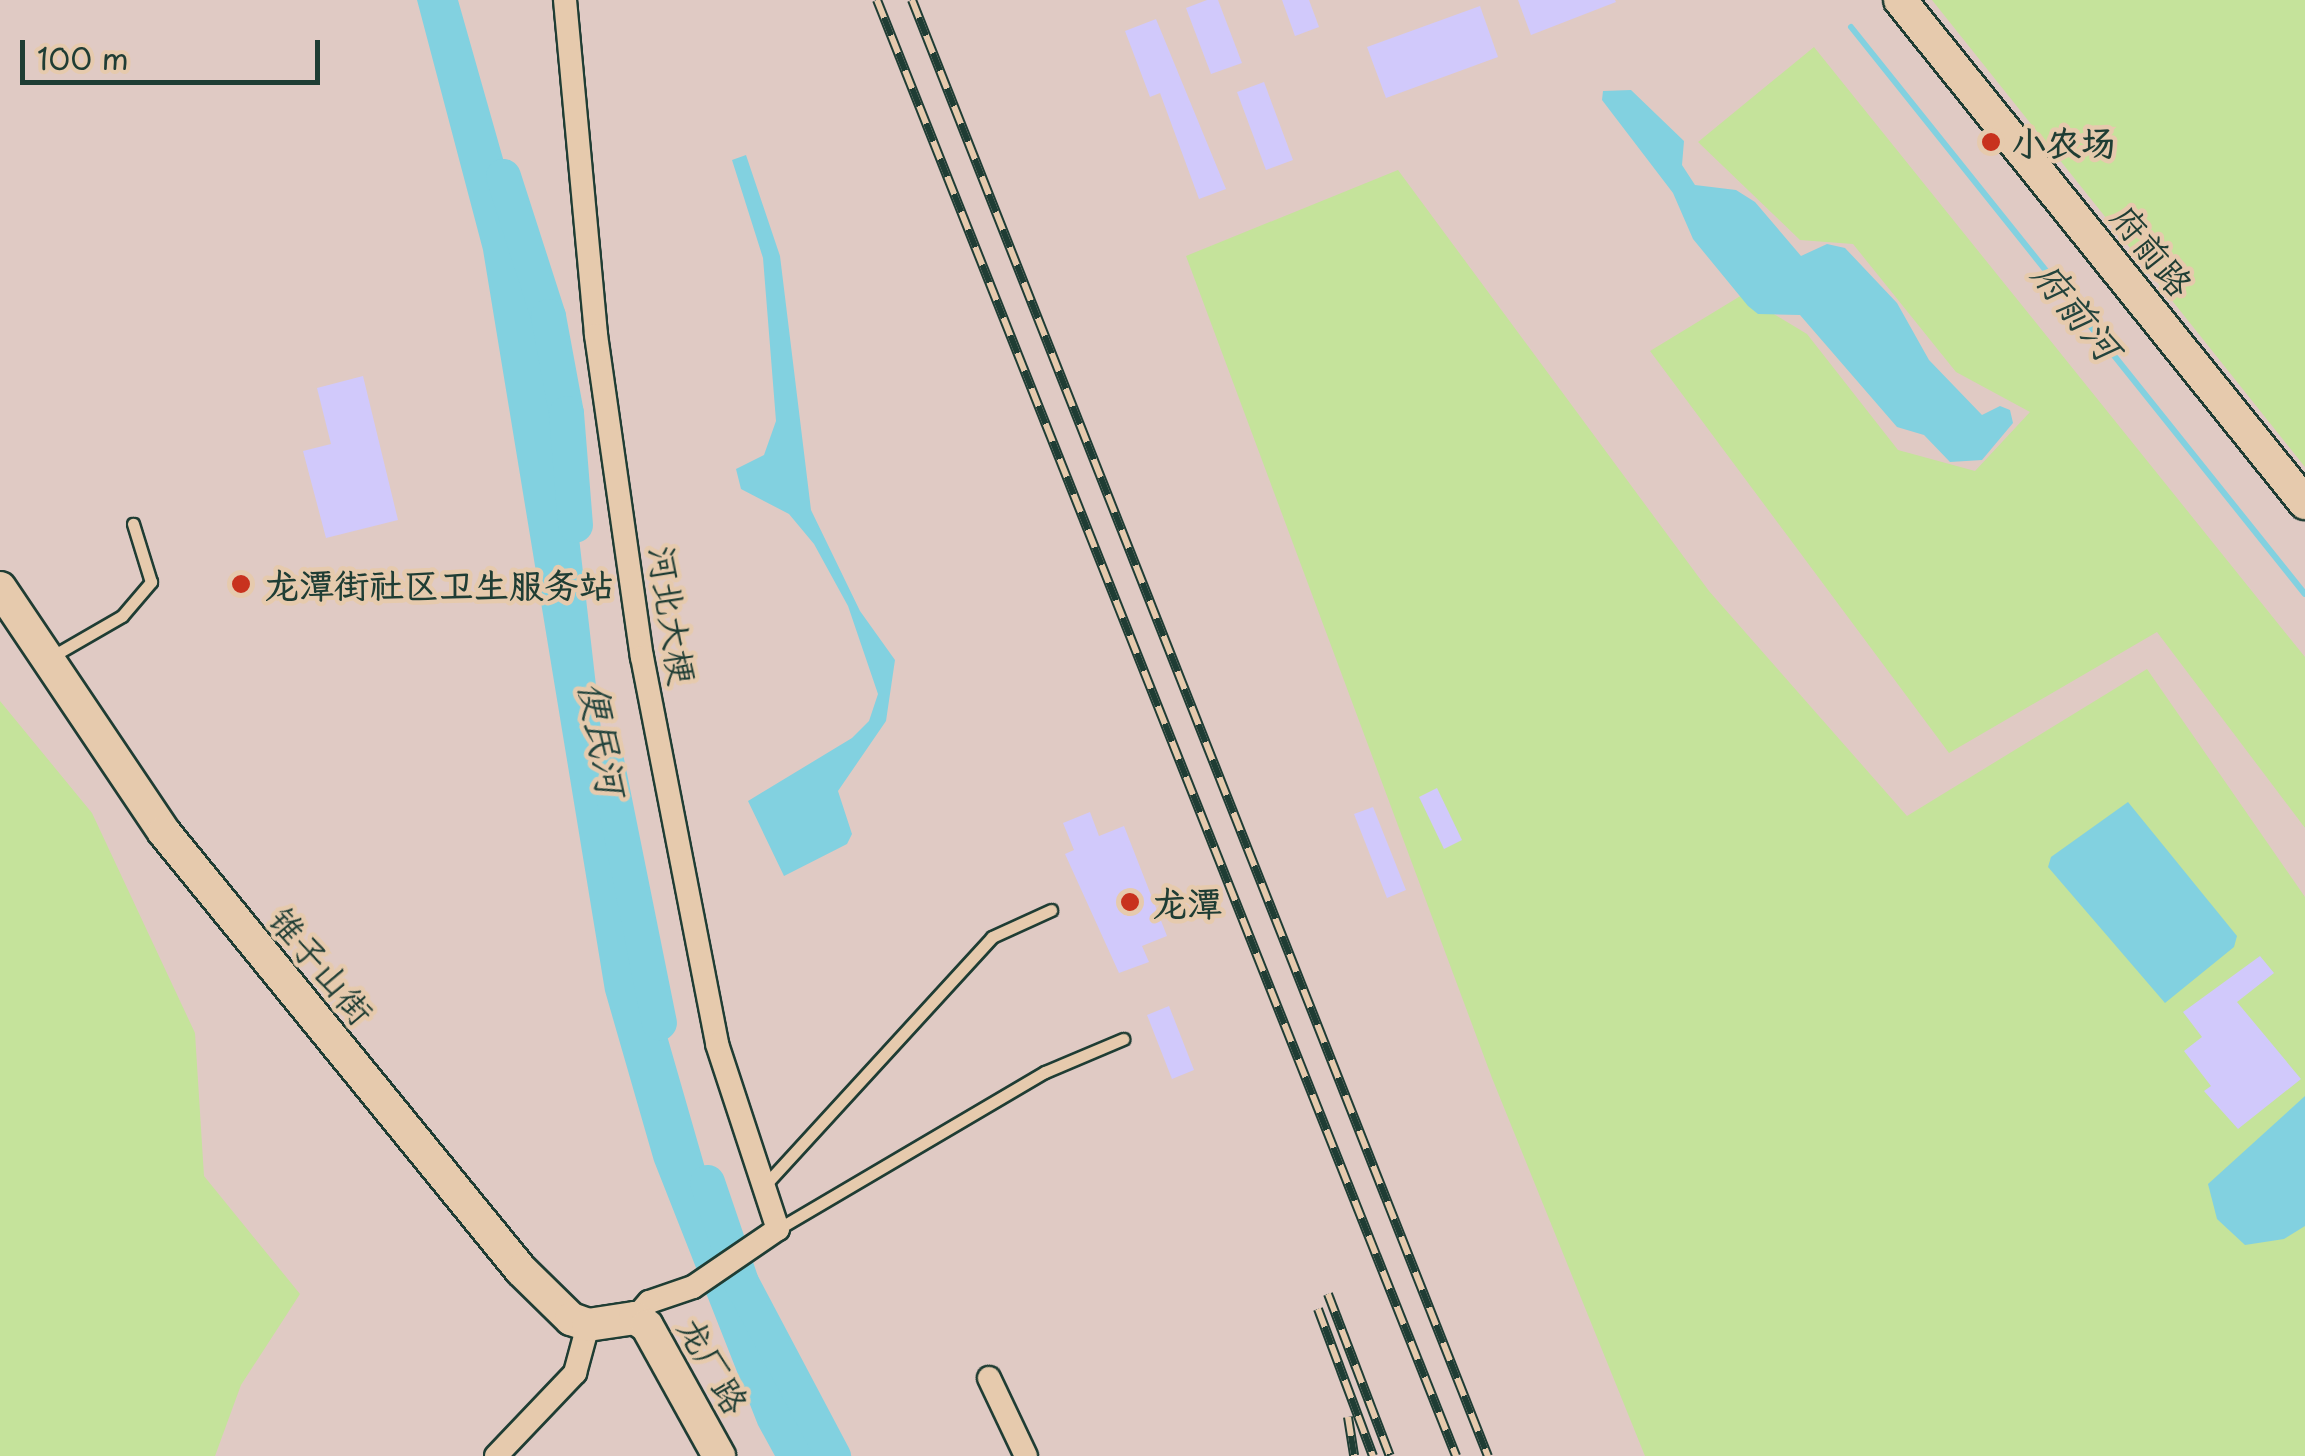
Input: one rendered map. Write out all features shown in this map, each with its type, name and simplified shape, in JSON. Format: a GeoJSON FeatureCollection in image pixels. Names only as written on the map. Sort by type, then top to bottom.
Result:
{"type":"FeatureCollection","features":[{"type":"Feature","properties":{"kind":"street","name":"河北大梗"},"geometry":{"type":"LineString","coordinates":[[565,0],[596,336],[642,658],[717,1044],[778,1228]]}},
{"type":"Feature","properties":{"kind":"street","name":"府前路"},"geometry":{"type":"LineString","coordinates":[[1900,0],[2305,504]]}},
{"type":"Feature","properties":{"kind":"street","name":"锥子山街"},"geometry":{"type":"LineString","coordinates":[[0,588],[126,781],[245,936],[521,1270],[571,1319],[588,1326]]}},
{"type":"Feature","properties":{"kind":"street"},"geometry":{"type":"LineString","coordinates":[[496,1456],[575,1373],[588,1326],[635,1318],[669,1291],[693,1287],[778,1228]]}},
{"type":"Feature","properties":{"kind":"street","name":"龙厂路"},"geometry":{"type":"LineString","coordinates":[[635,1318],[647,1326],[719,1456]]}},
{"type":"Feature","properties":{"kind":"street"},"geometry":{"type":"LineString","coordinates":[[989,1378],[1026,1456]]}},
{"type":"Feature","properties":{"kind":"lane"},"geometry":{"type":"LineString","coordinates":[[48,659],[122,616],[150,582],[134,524]]}},
{"type":"Feature","properties":{"kind":"lane"},"geometry":{"type":"LineString","coordinates":[[764,1186],[992,937],[1051,910]]}},
{"type":"Feature","properties":{"kind":"lane"},"geometry":{"type":"LineString","coordinates":[[778,1228],[1045,1072],[1123,1038]]}},
{"type":"Feature","properties":{"kind":"green space"},"geometry":{"type":"Polygon","coordinates":[[[1932,0],[2305,0],[2305,467],[1932,0]]]}},
{"type":"Feature","properties":{"kind":"green space"},"geometry":{"type":"Polygon","coordinates":[[[1814,47],[2305,657],[2305,828],[2157,632],[1949,753],[1650,351],[1742,295],[1807,334],[1898,450],[1975,471],[2030,412],[1956,372],[1853,244],[1800,240],[1698,142],[1814,47]]]}},
{"type":"Feature","properties":{"kind":"green space"},"geometry":{"type":"Polygon","coordinates":[[[1398,170],[1709,591],[1907,816],[2147,669],[2305,897],[2305,1456],[1645,1456],[1492,1078],[1186,256],[1398,170]]]}},
{"type":"Feature","properties":{"kind":"green space"},"geometry":{"type":"Polygon","coordinates":[[[0,701],[92,813],[195,1033],[204,1176],[300,1294],[241,1385],[215,1456],[0,1456],[0,701]]]}},
{"type":"Feature","properties":{"kind":"water"},"geometry":{"type":"Polygon","coordinates":[[[417,0],[458,0],[517,208],[573,485],[602,738],[651,980],[729,1251],[753,1315],[824,1456],[775,1456],[758,1425],[654,1161],[605,991],[483,250],[417,0]]]}},
{"type":"Feature","properties":{"kind":"water"},"geometry":{"type":"Polygon","coordinates":[[[1631,90],[1684,141],[1682,165],[1695,185],[1736,190],[1755,202],[1801,256],[1827,244],[1845,248],[1897,303],[1929,360],[1982,415],[2000,406],[2010,410],[2013,423],[1982,460],[1950,462],[1924,435],[1897,427],[1800,315],[1758,314],[1748,306],[1693,239],[1673,193],[1602,100],[1603,91],[1631,90]]]}},
{"type":"Feature","properties":{"kind":"water"},"geometry":{"type":"Polygon","coordinates":[[[746,155],[780,256],[811,510],[860,611],[895,660],[886,721],[838,791],[852,834],[847,844],[784,876],[748,801],[852,738],[869,721],[878,694],[848,606],[814,544],[789,514],[741,489],[736,469],[764,455],[776,421],[763,258],[732,160],[746,155]]]}},
{"type":"Feature","properties":{"kind":"water"},"geometry":{"type":"Polygon","coordinates":[[[2128,802],[2237,936],[2234,947],[2165,1003],[2048,867],[2051,857],[2128,802]]]}},
{"type":"Feature","properties":{"kind":"water"},"geometry":{"type":"Polygon","coordinates":[[[2305,1096],[2305,1226],[2284,1239],[2245,1245],[2217,1219],[2208,1184],[2305,1096]]]}},
{"type":"Feature","properties":{"kind":"building"},"geometry":{"type":"Polygon","coordinates":[[[1218,0],[1242,63],[1211,74],[1186,8],[1218,0]]]}},
{"type":"Feature","properties":{"kind":"building"},"geometry":{"type":"Polygon","coordinates":[[[1282,0],[1309,0],[1319,27],[1295,36],[1282,0]]]}},
{"type":"Feature","properties":{"kind":"building"},"geometry":{"type":"Polygon","coordinates":[[[1518,0],[1615,0],[1616,2],[1531,35],[1518,0]]]}},
{"type":"Feature","properties":{"kind":"building"},"geometry":{"type":"Polygon","coordinates":[[[1480,6],[1498,57],[1386,98],[1367,47],[1480,6]]]}},
{"type":"Feature","properties":{"kind":"building"},"geometry":{"type":"Polygon","coordinates":[[[1156,19],[1226,189],[1199,199],[1160,93],[1150,97],[1125,31],[1156,19]]]}},
{"type":"Feature","properties":{"kind":"building"},"geometry":{"type":"Polygon","coordinates":[[[1264,82],[1293,160],[1266,170],[1237,92],[1264,82]]]}},
{"type":"Feature","properties":{"kind":"building"},"geometry":{"type":"Polygon","coordinates":[[[363,376],[398,520],[326,538],[303,451],[331,444],[317,388],[363,376]]]}},
{"type":"Feature","properties":{"kind":"building"},"geometry":{"type":"Polygon","coordinates":[[[1437,788],[1462,840],[1444,849],[1419,797],[1437,788]]]}},
{"type":"Feature","properties":{"kind":"building"},"geometry":{"type":"Polygon","coordinates":[[[1373,807],[1406,890],[1387,898],[1354,814],[1373,807]]]}},
{"type":"Feature","properties":{"kind":"building"},"geometry":{"type":"Polygon","coordinates":[[[1090,812],[1099,836],[1124,826],[1167,936],[1142,946],[1149,962],[1119,973],[1065,854],[1074,850],[1063,823],[1090,812]]]}},
{"type":"Feature","properties":{"kind":"building"},"geometry":{"type":"Polygon","coordinates":[[[2260,956],[2274,973],[2237,1002],[2301,1079],[2238,1129],[2204,1091],[2211,1086],[2184,1051],[2202,1037],[2183,1012],[2260,956]]]}},
{"type":"Feature","properties":{"kind":"building"},"geometry":{"type":"Polygon","coordinates":[[[1169,1006],[1194,1070],[1172,1079],[1147,1015],[1169,1006]]]}},
{"type":"Feature","properties":{"kind":"waterway","name":"府前河"},"geometry":{"type":"LineString","coordinates":[[1851,27],[2305,594]]}},
{"type":"Feature","properties":{"kind":"waterway","name":"便民河"},"geometry":{"type":"LineString","coordinates":[[503,176],[548,316],[566,413],[575,525]]}},
{"type":"Feature","properties":{"kind":"waterway","name":"便民河"},"geometry":{"type":"LineString","coordinates":[[603,745],[659,1022]]}},
{"type":"Feature","properties":{"kind":"waterway","name":"便民河"},"geometry":{"type":"LineString","coordinates":[[707,1182],[741,1282],[833,1456]]}},
{"type":"Feature","properties":{"kind":"railway"},"geometry":{"type":"LineString","coordinates":[[877,0],[1456,1456]]}},
{"type":"Feature","properties":{"kind":"railway"},"geometry":{"type":"LineString","coordinates":[[912,0],[1488,1456]]}},
{"type":"Feature","properties":{"kind":"railway"},"geometry":{"type":"LineString","coordinates":[[1328,1294],[1390,1456]]}},
{"type":"Feature","properties":{"kind":"railway"},"geometry":{"type":"LineString","coordinates":[[1318,1309],[1373,1456]]}},
{"type":"Feature","properties":{"kind":"railway"},"geometry":{"type":"LineString","coordinates":[[1348,1417],[1354,1456]]}},
{"type":"Feature","properties":{"kind":"place","name":"小农场"},"geometry":{"type":"Point","coordinates":[1991,142]}},
{"type":"Feature","properties":{"kind":"place","name":"龙潭街社区卫生服务站"},"geometry":{"type":"Point","coordinates":[241,584]}},
{"type":"Feature","properties":{"kind":"place","name":"龙潭"},"geometry":{"type":"Point","coordinates":[1130,902]}}]}
